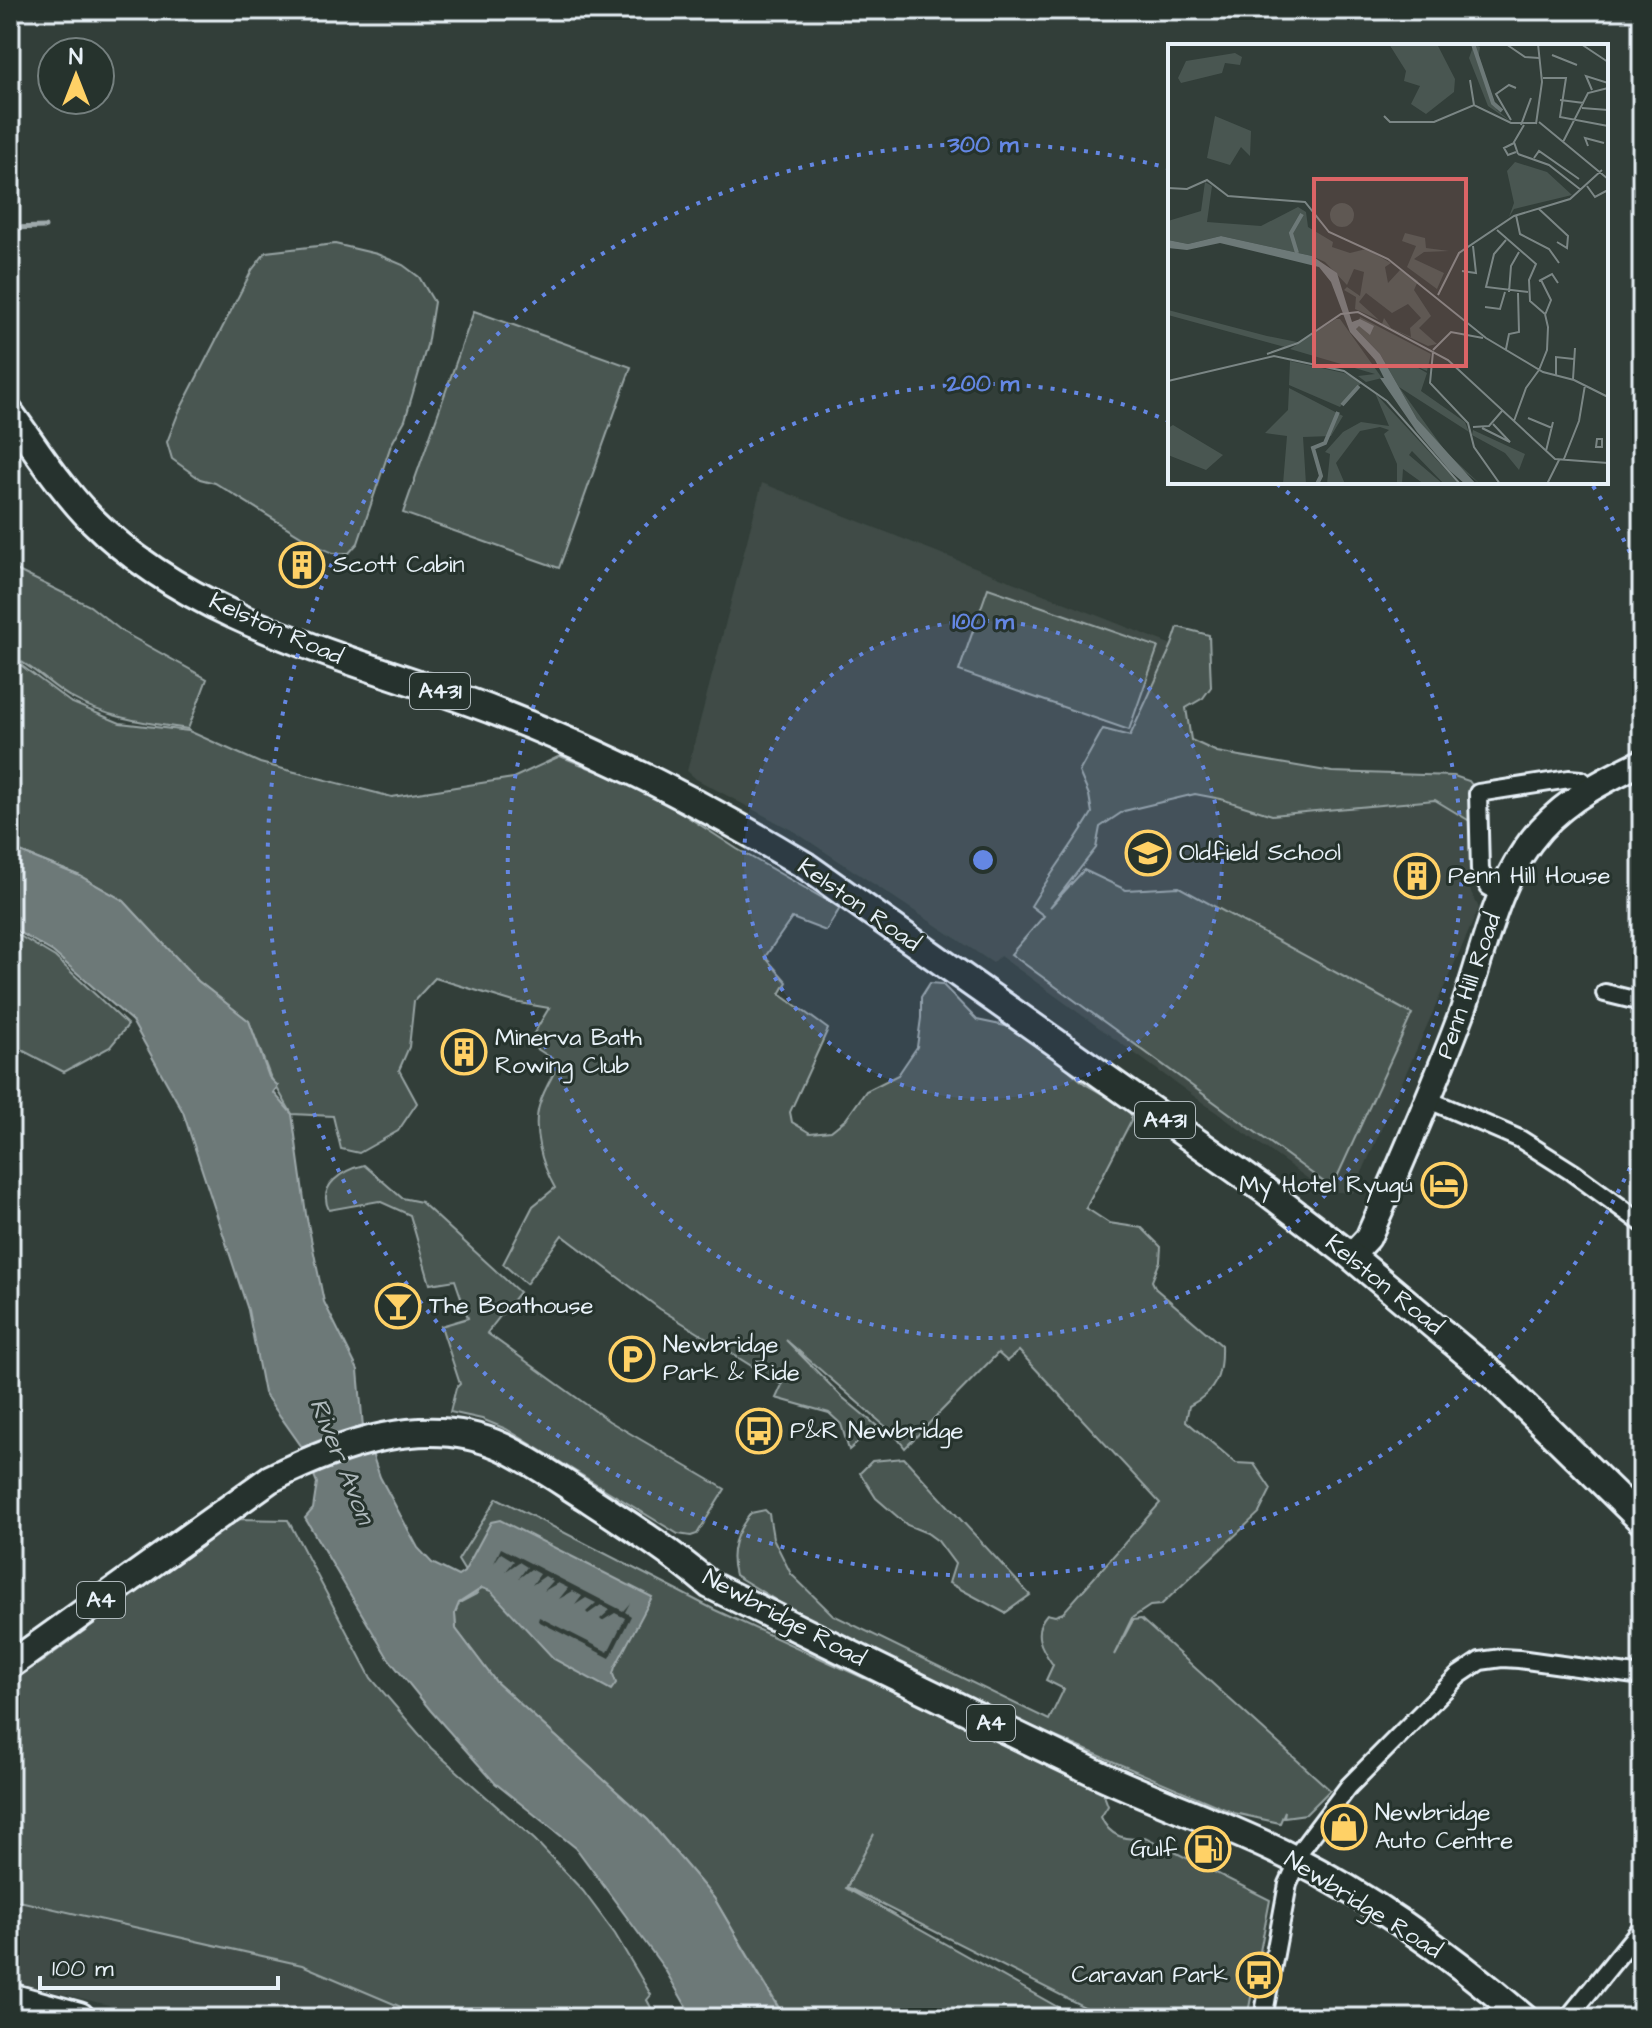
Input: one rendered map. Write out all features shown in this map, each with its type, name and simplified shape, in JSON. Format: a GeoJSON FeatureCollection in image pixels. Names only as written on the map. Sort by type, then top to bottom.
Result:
{"type":"FeatureCollection","features":[{"type":"Feature","properties":{"kind":"highway"},"geometry":{"type":"LineString","coordinates":[[10,1999],[79,2018]]}},
{"type":"Feature","properties":{"kind":"main road","name":"Kelston Road"},"geometry":{"type":"LineString","coordinates":[[10,413],[65,490],[92,520],[160,574],[271,632],[451,695],[593,751],[686,796],[752,833],[846,893],[954,973],[1266,1191],[1351,1256],[1505,1386],[1642,1521]]}},
{"type":"Feature","properties":{"kind":"main road","name":"Newbridge Road"},"geometry":{"type":"LineString","coordinates":[[10,1665],[270,1479],[298,1465],[371,1440],[409,1432],[442,1431],[501,1446],[533,1463],[667,1549],[710,1585],[1013,1734],[1116,1782],[1226,1826],[1296,1860],[1410,1930],[1524,2018]]}},
{"type":"Feature","properties":{"kind":"street","name":"Penn Hill Road"},"geometry":{"type":"LineString","coordinates":[[1351,1256],[1368,1238],[1429,1100],[1472,986],[1502,891],[1522,854],[1541,829],[1578,796],[1642,762]]}},
{"type":"Feature","properties":{"kind":"street"},"geometry":{"type":"LineString","coordinates":[[1502,891],[1489,887],[1480,870],[1478,793],[1569,779],[1581,780],[1590,788]]}},
{"type":"Feature","properties":{"kind":"street"},"geometry":{"type":"LineString","coordinates":[[1605,993],[1642,1002]]}},
{"type":"Feature","properties":{"kind":"street"},"geometry":{"type":"LineString","coordinates":[[1429,1100],[1520,1139],[1642,1223]]}},
{"type":"Feature","properties":{"kind":"street"},"geometry":{"type":"LineString","coordinates":[[1263,2018],[1288,1884],[1296,1860],[1369,1764],[1459,1675],[1480,1661],[1502,1658],[1642,1676]]}},
{"type":"Feature","properties":{"kind":"street"},"geometry":{"type":"LineString","coordinates":[[1568,2018],[1642,1927]]}},
{"type":"Feature","properties":{"kind":"shaded area"},"geometry":{"type":"Polygon","coordinates":[[[335,244],[377,254],[403,265],[419,277],[434,302],[427,345],[405,420],[391,445],[358,543],[349,553],[333,553],[319,547],[215,483],[200,479],[172,459],[167,442],[178,414],[252,270],[266,252],[335,244]]]}},
{"type":"Feature","properties":{"kind":"shaded area"},"geometry":{"type":"Polygon","coordinates":[[[474,311],[631,367],[559,568],[403,513],[474,311]]]}},
{"type":"Feature","properties":{"kind":"shaded area","name":"Oldfield School"},"geometry":{"type":"Polygon","coordinates":[[[762,483],[1172,645],[1149,767],[1470,798],[1469,888],[1479,908],[1353,1193],[1325,1191],[1000,956],[993,963],[795,832],[696,779],[687,771],[762,483]]]}},
{"type":"Feature","properties":{"kind":"shaded area"},"geometry":{"type":"Polygon","coordinates":[[[10,567],[90,606],[123,632],[207,679],[188,729],[100,711],[64,693],[10,656],[10,567]]]}},
{"type":"Feature","properties":{"kind":"shaded area"},"geometry":{"type":"Polygon","coordinates":[[[988,588],[1158,647],[1129,730],[959,671],[988,588]]]}},
{"type":"Feature","properties":{"kind":"shaded area"},"geometry":{"type":"Polygon","coordinates":[[[1178,627],[1209,635],[1211,687],[1203,698],[1186,708],[1191,740],[1217,752],[1332,772],[1454,776],[1469,781],[1478,793],[1473,823],[1435,800],[1272,815],[1195,794],[1124,811],[1100,827],[1096,848],[1050,907],[1084,870],[1126,890],[1179,887],[1412,1014],[1332,1188],[1011,954],[1044,916],[1031,906],[1092,813],[1089,795],[1079,772],[1103,729],[1130,736],[1178,627]]]}},
{"type":"Feature","properties":{"kind":"shaded area"},"geometry":{"type":"Polygon","coordinates":[[[10,657],[70,702],[120,723],[189,731],[260,763],[392,797],[513,778],[560,756],[651,793],[737,849],[840,908],[826,931],[792,918],[765,957],[787,982],[780,994],[828,1029],[790,1112],[792,1122],[810,1133],[831,1131],[846,1119],[866,1091],[898,1075],[917,1047],[921,997],[930,983],[942,984],[977,1020],[1010,1027],[1032,1038],[1085,1084],[1128,1109],[1131,1121],[1086,1208],[1109,1223],[1142,1228],[1161,1247],[1160,1261],[1152,1281],[1156,1289],[1221,1345],[1216,1381],[1206,1394],[1189,1406],[1186,1421],[1236,1463],[1254,1464],[1271,1489],[1259,1513],[1161,1605],[1150,1606],[1132,1618],[1114,1655],[1133,1620],[1141,1619],[1330,1790],[1306,1814],[1284,1817],[1285,1811],[1280,1823],[1234,1813],[1044,1732],[813,1623],[735,1575],[733,1550],[741,1527],[751,1513],[765,1510],[769,1514],[773,1538],[791,1574],[833,1615],[1049,1720],[1064,1689],[1046,1680],[1053,1665],[1040,1640],[1042,1621],[1047,1614],[1055,1616],[1063,1613],[1160,1503],[1019,1351],[1007,1361],[998,1353],[905,1448],[894,1434],[786,1340],[842,1397],[877,1426],[849,1450],[841,1424],[829,1413],[776,1398],[782,1385],[660,1309],[562,1235],[526,1284],[503,1264],[533,1206],[555,1188],[542,1158],[537,1124],[542,1098],[559,1063],[528,1043],[549,1008],[514,1002],[435,978],[414,1001],[409,1047],[399,1070],[417,1103],[398,1131],[359,1153],[341,1149],[333,1116],[292,1114],[270,1076],[249,1021],[198,981],[124,901],[80,876],[10,848],[10,657]]]}},
{"type":"Feature","properties":{"kind":"shaded area"},"geometry":{"type":"Polygon","coordinates":[[[10,930],[55,957],[128,1025],[110,1047],[64,1072],[10,1044],[10,930]]]}},
{"type":"Feature","properties":{"kind":"shaded area"},"geometry":{"type":"Polygon","coordinates":[[[364,1165],[402,1198],[421,1202],[519,1292],[487,1333],[609,1421],[725,1489],[697,1534],[678,1534],[506,1429],[482,1419],[450,1412],[456,1388],[460,1384],[441,1326],[468,1318],[455,1280],[430,1284],[410,1215],[379,1201],[329,1210],[326,1193],[329,1186],[341,1175],[364,1165]]]}},
{"type":"Feature","properties":{"kind":"shaded area"},"geometry":{"type":"Polygon","coordinates":[[[904,1458],[1030,1595],[1005,1613],[949,1583],[955,1564],[938,1541],[907,1525],[876,1498],[860,1473],[872,1461],[904,1458]]]}},
{"type":"Feature","properties":{"kind":"shaded area"},"geometry":{"type":"Polygon","coordinates":[[[497,1498],[715,1610],[1101,1787],[1108,1806],[1101,1817],[1113,1833],[1131,1839],[1145,1837],[1270,1900],[1247,2018],[1106,2018],[847,1887],[874,1834],[846,1888],[1077,2018],[785,2018],[714,1898],[648,1820],[496,1682],[456,1629],[455,1613],[459,1603],[478,1593],[458,1560],[497,1498]]]}},
{"type":"Feature","properties":{"kind":"shaded area"},"geometry":{"type":"Polygon","coordinates":[[[237,1519],[288,1520],[371,1678],[431,1748],[535,1840],[583,1891],[615,1934],[651,1995],[647,2000],[655,2015],[652,2018],[427,2018],[302,1965],[10,1899],[10,1682],[237,1519]]]}},
{"type":"Feature","properties":{"kind":"shaded area"},"geometry":{"type":"Polygon","coordinates":[[[10,1900],[304,1966],[425,2018],[161,2018],[10,1981],[10,1900]]]}},
{"type":"Feature","properties":{"kind":"water","name":"River Avon"},"geometry":{"type":"Polygon","coordinates":[[[10,848],[80,876],[124,901],[198,981],[249,1021],[269,1077],[278,1086],[274,1093],[292,1114],[306,1214],[324,1302],[358,1370],[363,1427],[380,1477],[418,1548],[432,1563],[458,1576],[464,1572],[491,1522],[500,1520],[652,1597],[615,1667],[613,1674],[616,1683],[611,1690],[554,1659],[491,1591],[482,1588],[459,1603],[455,1613],[456,1629],[496,1682],[648,1820],[714,1898],[784,2018],[693,2018],[664,1968],[576,1848],[495,1783],[388,1658],[305,1518],[313,1509],[317,1483],[304,1450],[264,1393],[248,1310],[183,1112],[132,1021],[53,952],[10,927],[10,848]]]}},
{"type":"Feature","properties":{"kind":"pier"},"geometry":{"type":"Polygon","coordinates":[[[501,1548],[623,1611],[630,1603],[625,1612],[631,1616],[610,1658],[538,1621],[539,1617],[608,1652],[625,1618],[615,1613],[602,1621],[600,1619],[610,1610],[601,1605],[588,1614],[586,1612],[596,1603],[586,1598],[575,1605],[582,1596],[573,1591],[559,1599],[568,1588],[558,1583],[544,1591],[553,1581],[545,1576],[532,1585],[540,1574],[531,1569],[519,1578],[527,1567],[519,1562],[506,1571],[514,1561],[501,1553],[494,1563],[501,1548]]]}},
{"type":"Feature","properties":{"kind":"waterway"},"geometry":{"type":"LineString","coordinates":[[10,228],[45,227]]}},
{"type":"Feature","properties":{"kind":"place","name":"Scott Cabin"},"geometry":{"type":"Point","coordinates":[302,565]}},
{"type":"Feature","properties":{"kind":"place","name":"Oldfield School"},"geometry":{"type":"Point","coordinates":[1148,853]}},
{"type":"Feature","properties":{"kind":"place","name":"Penn Hill House"},"geometry":{"type":"Point","coordinates":[1417,876]}},
{"type":"Feature","properties":{"kind":"place","name":"Minerva Bath Rowing Club"},"geometry":{"type":"Point","coordinates":[464,1052]}},
{"type":"Feature","properties":{"kind":"place","name":"My Hotel Ryugu"},"geometry":{"type":"Point","coordinates":[1444,1185]}},
{"type":"Feature","properties":{"kind":"place","name":"The Boathouse"},"geometry":{"type":"Point","coordinates":[398,1306]}},
{"type":"Feature","properties":{"kind":"place","name":"Newbridge Park & Ride"},"geometry":{"type":"Point","coordinates":[632,1359]}},
{"type":"Feature","properties":{"kind":"place","name":"P&R Newbridge"},"geometry":{"type":"Point","coordinates":[759,1431]}},
{"type":"Feature","properties":{"kind":"place","name":"Newbridge Auto Centre"},"geometry":{"type":"Point","coordinates":[1344,1827]}},
{"type":"Feature","properties":{"kind":"place","name":"Gulf"},"geometry":{"type":"Point","coordinates":[1208,1849]}},
{"type":"Feature","properties":{"kind":"place","name":"Caravan Park"},"geometry":{"type":"Point","coordinates":[1259,1975]}}]}
